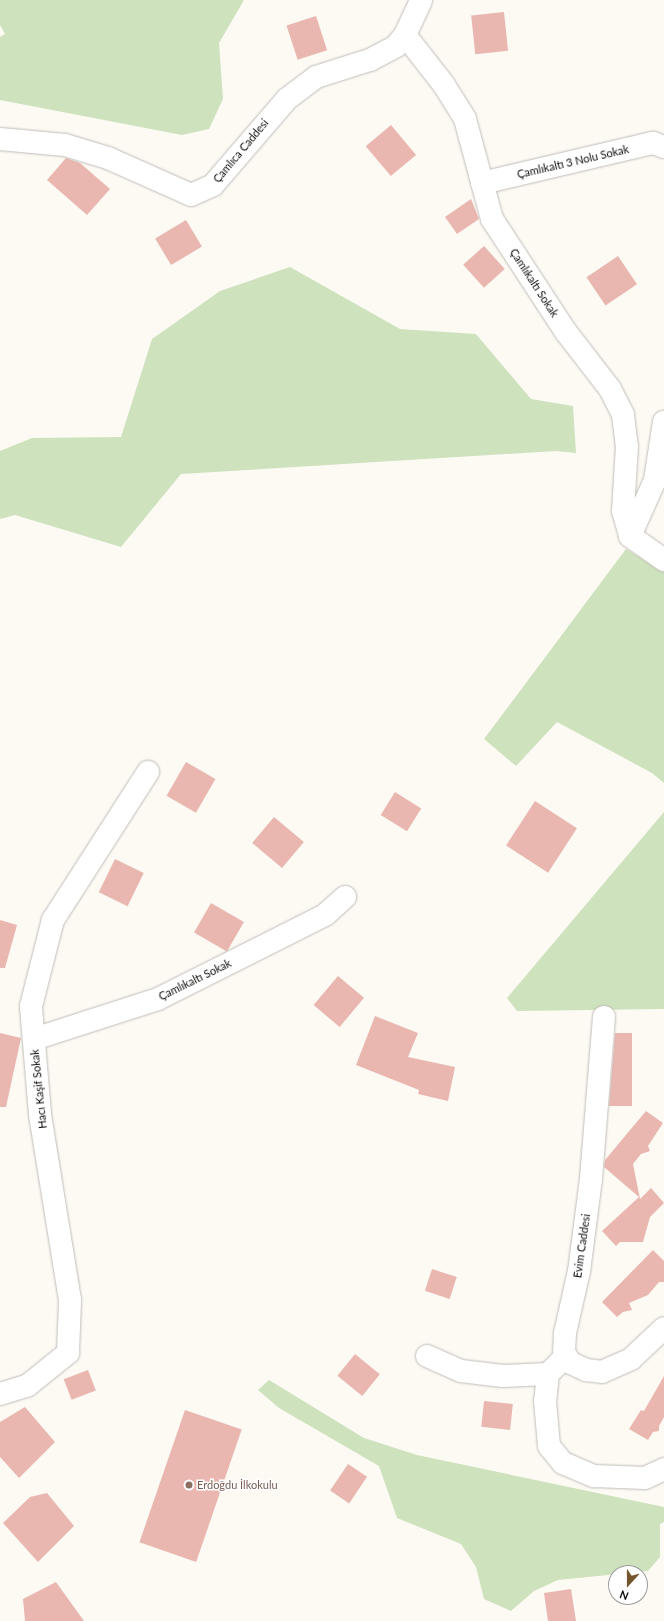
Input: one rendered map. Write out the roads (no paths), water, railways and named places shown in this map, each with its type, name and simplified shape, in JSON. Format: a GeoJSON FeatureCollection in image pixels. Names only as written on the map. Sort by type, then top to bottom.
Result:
{"type":"FeatureCollection","features":[{"type":"Feature","properties":{"kind":"street","name":"Çamlıca Caddesi"},"geometry":{"type":"LineString","coordinates":[[0,139],[66,145],[108,158],[191,194],[213,185],[287,99],[316,76],[370,60],[396,46],[405,35],[421,0]]}},
{"type":"Feature","properties":{"kind":"street","name":"Çamlıkaltı Sokak"},"geometry":{"type":"LineString","coordinates":[[405,35],[444,85],[465,119],[492,218],[566,332],[610,389],[624,415],[627,446],[623,511],[630,536]]}},
{"type":"Feature","properties":{"kind":"street","name":"Çamlıkaltı 3 Nolu Sokak"},"geometry":{"type":"LineString","coordinates":[[482,183],[653,144],[664,148]]}},
{"type":"Feature","properties":{"kind":"street"},"geometry":{"type":"LineString","coordinates":[[664,422],[655,480],[630,536],[664,560]]}},
{"type":"Feature","properties":{"kind":"street","name":"Hacı Kaşif Sokak"},"geometry":{"type":"LineString","coordinates":[[0,1394],[27,1386],[68,1353],[70,1300],[40,1114],[31,1006],[54,920],[148,772]]}},
{"type":"Feature","properties":{"kind":"street","name":"Çamlıkaltı Sokak"},"geometry":{"type":"LineString","coordinates":[[34,1039],[158,999],[325,915],[345,897]]}},
{"type":"Feature","properties":{"kind":"street","name":"Evim Caddesi"},"geometry":{"type":"LineString","coordinates":[[566,1356],[564,1353],[565,1333],[579,1271],[591,1179],[604,1017]]}},
{"type":"Feature","properties":{"kind":"street"},"geometry":{"type":"LineString","coordinates":[[664,1328],[631,1359],[602,1372],[586,1370],[571,1363],[566,1356],[548,1374],[545,1401],[549,1446],[563,1463],[594,1476],[645,1478],[664,1469]]}},
{"type":"Feature","properties":{"kind":"street"},"geometry":{"type":"LineString","coordinates":[[428,1356],[461,1371],[503,1376],[548,1374]]}},
{"type":"Feature","properties":{"kind":"place","name":"Erdoğdu İlkokulu"},"geometry":{"type":"Point","coordinates":[189,1485]}}]}
